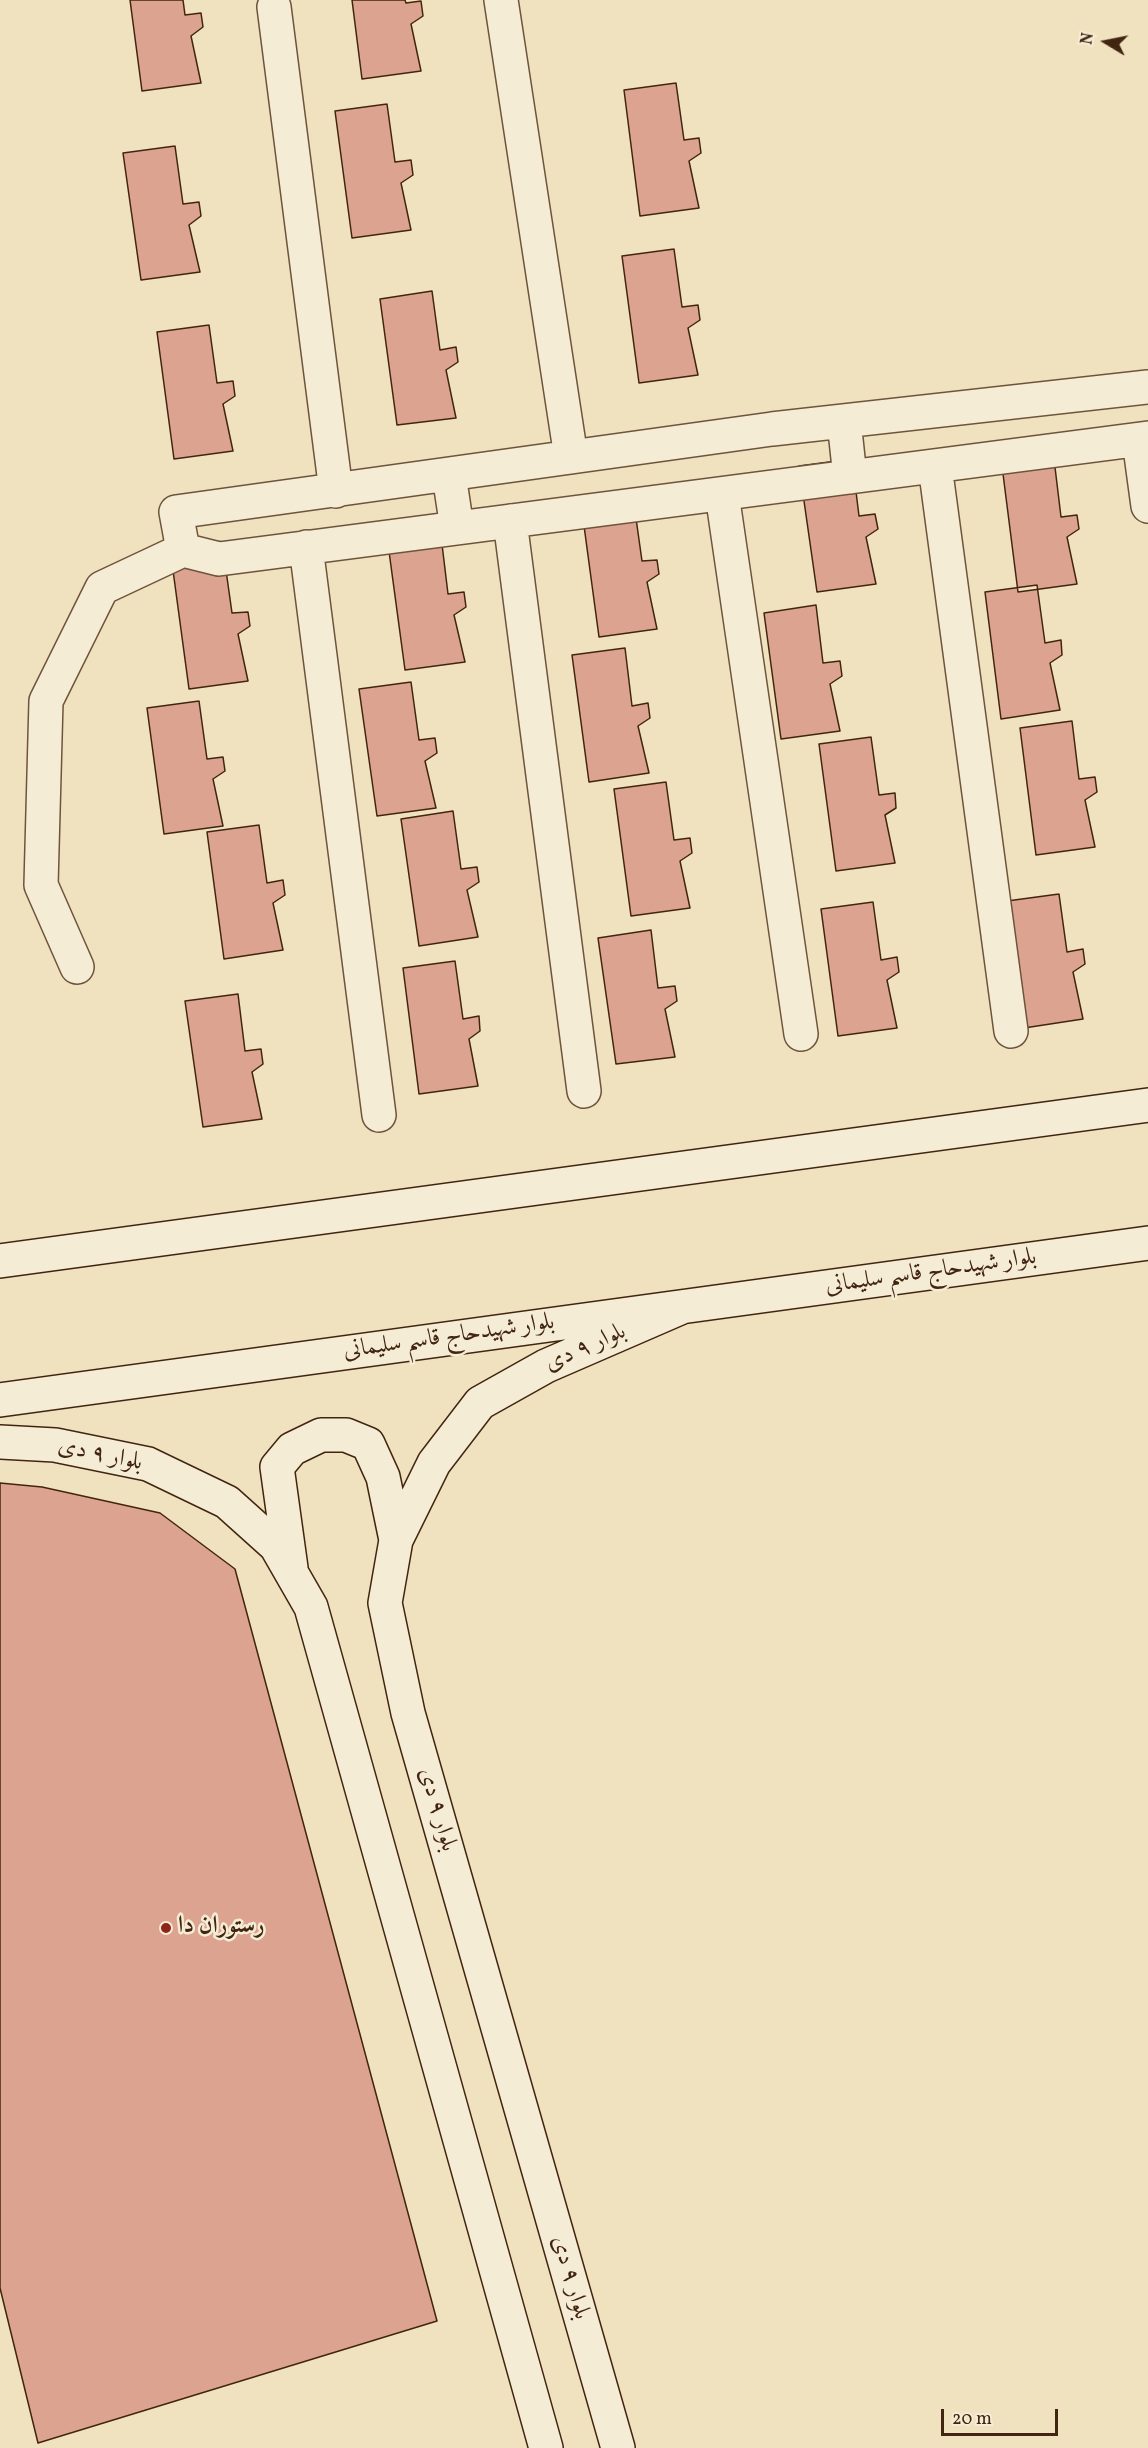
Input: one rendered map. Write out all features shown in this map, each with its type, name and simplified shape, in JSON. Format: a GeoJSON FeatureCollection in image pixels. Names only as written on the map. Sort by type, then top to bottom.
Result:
{"type":"FeatureCollection","features":[{"type":"Feature","properties":{"kind":"street"},"geometry":{"type":"LineString","coordinates":[[501,0],[571,457]]}},
{"type":"Feature","properties":{"kind":"street"},"geometry":{"type":"LineString","coordinates":[[274,7],[336,491]]}},
{"type":"Feature","properties":{"kind":"street"},"geometry":{"type":"LineString","coordinates":[[183,550],[176,512],[772,429],[1148,387]]}},
{"type":"Feature","properties":{"kind":"street"},"geometry":{"type":"LineString","coordinates":[[844,421],[850,477]]}},
{"type":"Feature","properties":{"kind":"street"},"geometry":{"type":"LineString","coordinates":[[77,967],[41,885],[46,701],[102,588],[183,550],[219,559],[1143,439],[1148,506]]}},
{"type":"Feature","properties":{"kind":"street"},"geometry":{"type":"LineString","coordinates":[[935,466],[1011,1031]]}},
{"type":"Feature","properties":{"kind":"street"},"geometry":{"type":"LineString","coordinates":[[449,475],[457,528]]}},
{"type":"Feature","properties":{"kind":"street"},"geometry":{"type":"LineString","coordinates":[[722,494],[801,1034]]}},
{"type":"Feature","properties":{"kind":"street"},"geometry":{"type":"LineString","coordinates":[[510,521],[584,1091]]}},
{"type":"Feature","properties":{"kind":"street"},"geometry":{"type":"LineString","coordinates":[[306,547],[380,1115]]}},
{"type":"Feature","properties":{"kind":"street"},"geometry":{"type":"LineString","coordinates":[[0,1261],[1148,1105]]}},
{"type":"Feature","properties":{"kind":"street","name":"بلوار شهیدحاج قاسم سلیمانی"},"geometry":{"type":"LineString","coordinates":[[0,1400],[1148,1243]]}},
{"type":"Feature","properties":{"kind":"street","name":"بلوار ۹ دی"},"geometry":{"type":"LineString","coordinates":[[618,2448],[408,1713],[385,1603],[396,1540],[434,1463],[480,1403],[546,1366],[682,1307]]}},
{"type":"Feature","properties":{"kind":"street"},"geometry":{"type":"LineString","coordinates":[[291,1571],[277,1467],[292,1449],[321,1435],[346,1435],[368,1444],[383,1477],[396,1540]]}},
{"type":"Feature","properties":{"kind":"street","name":"بلوار ۹ دی"},"geometry":{"type":"LineString","coordinates":[[0,1442],[55,1445],[148,1464],[227,1502],[276,1546],[311,1606],[546,2448]]}},
{"type":"Feature","properties":{"kind":"building"},"geometry":{"type":"Polygon","coordinates":[[[130,0],[183,0],[185,15],[201,13],[203,27],[191,36],[201,83],[142,91],[130,0]]]}},
{"type":"Feature","properties":{"kind":"building"},"geometry":{"type":"Polygon","coordinates":[[[352,0],[405,0],[406,3],[421,1],[423,16],[411,24],[421,71],[362,79],[352,0]]]}},
{"type":"Feature","properties":{"kind":"building"},"geometry":{"type":"Polygon","coordinates":[[[676,83],[684,140],[699,138],[701,153],[689,161],[699,208],[640,216],[624,90],[676,83]]]}},
{"type":"Feature","properties":{"kind":"building"},"geometry":{"type":"Polygon","coordinates":[[[387,104],[395,162],[411,160],[413,175],[401,183],[411,230],[352,238],[335,111],[387,104]]]}},
{"type":"Feature","properties":{"kind":"building"},"geometry":{"type":"Polygon","coordinates":[[[175,146],[183,204],[199,202],[201,216],[189,225],[200,272],[141,280],[123,153],[175,146]]]}},
{"type":"Feature","properties":{"kind":"building"},"geometry":{"type":"Polygon","coordinates":[[[674,249],[682,307],[698,305],[700,320],[688,328],[698,375],[639,383],[622,256],[674,249]]]}},
{"type":"Feature","properties":{"kind":"building"},"geometry":{"type":"Polygon","coordinates":[[[432,291],[440,350],[456,347],[458,362],[446,370],[456,418],[397,425],[380,299],[432,291]]]}},
{"type":"Feature","properties":{"kind":"building"},"geometry":{"type":"Polygon","coordinates":[[[209,325],[217,383],[233,381],[235,396],[223,404],[233,451],[174,459],[157,332],[209,325]]]}},
{"type":"Feature","properties":{"kind":"building"},"geometry":{"type":"Polygon","coordinates":[[[852,459],[859,516],[875,514],[878,529],[866,537],[876,584],[817,592],[799,466],[852,459]]]}},
{"type":"Feature","properties":{"kind":"building"},"geometry":{"type":"Polygon","coordinates":[[[1054,459],[1061,517],[1077,515],[1079,529],[1067,537],[1077,584],[1018,592],[1002,466],[1054,459]]]}},
{"type":"Feature","properties":{"kind":"building"},"geometry":{"type":"Polygon","coordinates":[[[634,504],[642,561],[657,560],[659,574],[647,582],[657,629],[599,637],[582,511],[634,504]]]}},
{"type":"Feature","properties":{"kind":"building"},"geometry":{"type":"Polygon","coordinates":[[[441,536],[448,594],[464,592],[466,607],[454,615],[465,662],[405,670],[388,544],[441,536]]]}},
{"type":"Feature","properties":{"kind":"building"},"geometry":{"type":"Polygon","coordinates":[[[224,556],[232,613],[248,612],[250,626],[238,634],[248,681],[189,689],[172,563],[224,556]]]}},
{"type":"Feature","properties":{"kind":"building"},"geometry":{"type":"Polygon","coordinates":[[[1037,585],[1045,643],[1061,640],[1062,655],[1050,663],[1060,710],[1001,719],[985,592],[1037,585]]]}},
{"type":"Feature","properties":{"kind":"building"},"geometry":{"type":"Polygon","coordinates":[[[816,605],[823,663],[840,661],[842,676],[830,684],[840,731],[781,739],[764,613],[816,605]]]}},
{"type":"Feature","properties":{"kind":"building"},"geometry":{"type":"Polygon","coordinates":[[[625,648],[632,706],[648,703],[650,718],[638,726],[649,773],[589,782],[572,655],[625,648]]]}},
{"type":"Feature","properties":{"kind":"building"},"geometry":{"type":"Polygon","coordinates":[[[411,682],[419,740],[435,738],[437,753],[425,761],[436,808],[377,816],[359,689],[411,682]]]}},
{"type":"Feature","properties":{"kind":"building"},"geometry":{"type":"Polygon","coordinates":[[[199,701],[207,759],[223,757],[225,771],[213,779],[223,826],[164,834],[147,708],[199,701]]]}},
{"type":"Feature","properties":{"kind":"building"},"geometry":{"type":"Polygon","coordinates":[[[1072,721],[1079,779],[1095,777],[1097,792],[1085,800],[1095,847],[1036,855],[1020,728],[1072,721]]]}},
{"type":"Feature","properties":{"kind":"building"},"geometry":{"type":"Polygon","coordinates":[[[871,737],[879,795],[895,793],[896,808],[885,815],[895,863],[836,871],[819,744],[871,737]]]}},
{"type":"Feature","properties":{"kind":"building"},"geometry":{"type":"Polygon","coordinates":[[[666,782],[674,840],[690,838],[692,853],[680,861],[690,908],[631,916],[614,789],[666,782]]]}},
{"type":"Feature","properties":{"kind":"building"},"geometry":{"type":"Polygon","coordinates":[[[453,811],[461,869],[477,867],[479,882],[467,890],[478,937],[419,946],[401,819],[453,811]]]}},
{"type":"Feature","properties":{"kind":"building"},"geometry":{"type":"Polygon","coordinates":[[[259,825],[267,883],[283,880],[285,895],[273,903],[283,950],[224,959],[207,832],[259,825]]]}},
{"type":"Feature","properties":{"kind":"building"},"geometry":{"type":"Polygon","coordinates":[[[1059,894],[1067,952],[1083,949],[1085,964],[1073,972],[1083,1019],[1024,1028],[1007,901],[1059,894]]]}},
{"type":"Feature","properties":{"kind":"building"},"geometry":{"type":"Polygon","coordinates":[[[873,902],[881,960],[897,957],[899,972],[887,980],[897,1028],[838,1036],[821,909],[873,902]]]}},
{"type":"Feature","properties":{"kind":"building"},"geometry":{"type":"Polygon","coordinates":[[[651,930],[658,988],[675,986],[677,1001],[665,1009],[675,1057],[616,1064],[598,938],[651,930]]]}},
{"type":"Feature","properties":{"kind":"building"},"geometry":{"type":"Polygon","coordinates":[[[455,961],[463,1019],[479,1016],[480,1031],[469,1039],[478,1086],[419,1094],[403,968],[455,961]]]}},
{"type":"Feature","properties":{"kind":"building"},"geometry":{"type":"Polygon","coordinates":[[[238,994],[245,1051],[261,1049],[263,1064],[252,1072],[262,1119],[203,1127],[185,1001],[238,994]]]}},
{"type":"Feature","properties":{"kind":"building","name":"رستوران دا"},"geometry":{"type":"Polygon","coordinates":[[[0,1483],[42,1487],[160,1513],[235,1569],[437,2321],[38,2443],[0,2288],[0,1483]]]}},
{"type":"Feature","properties":{"kind":"place","name":"رستوران دا"},"geometry":{"type":"Point","coordinates":[166,1928]}}]}
